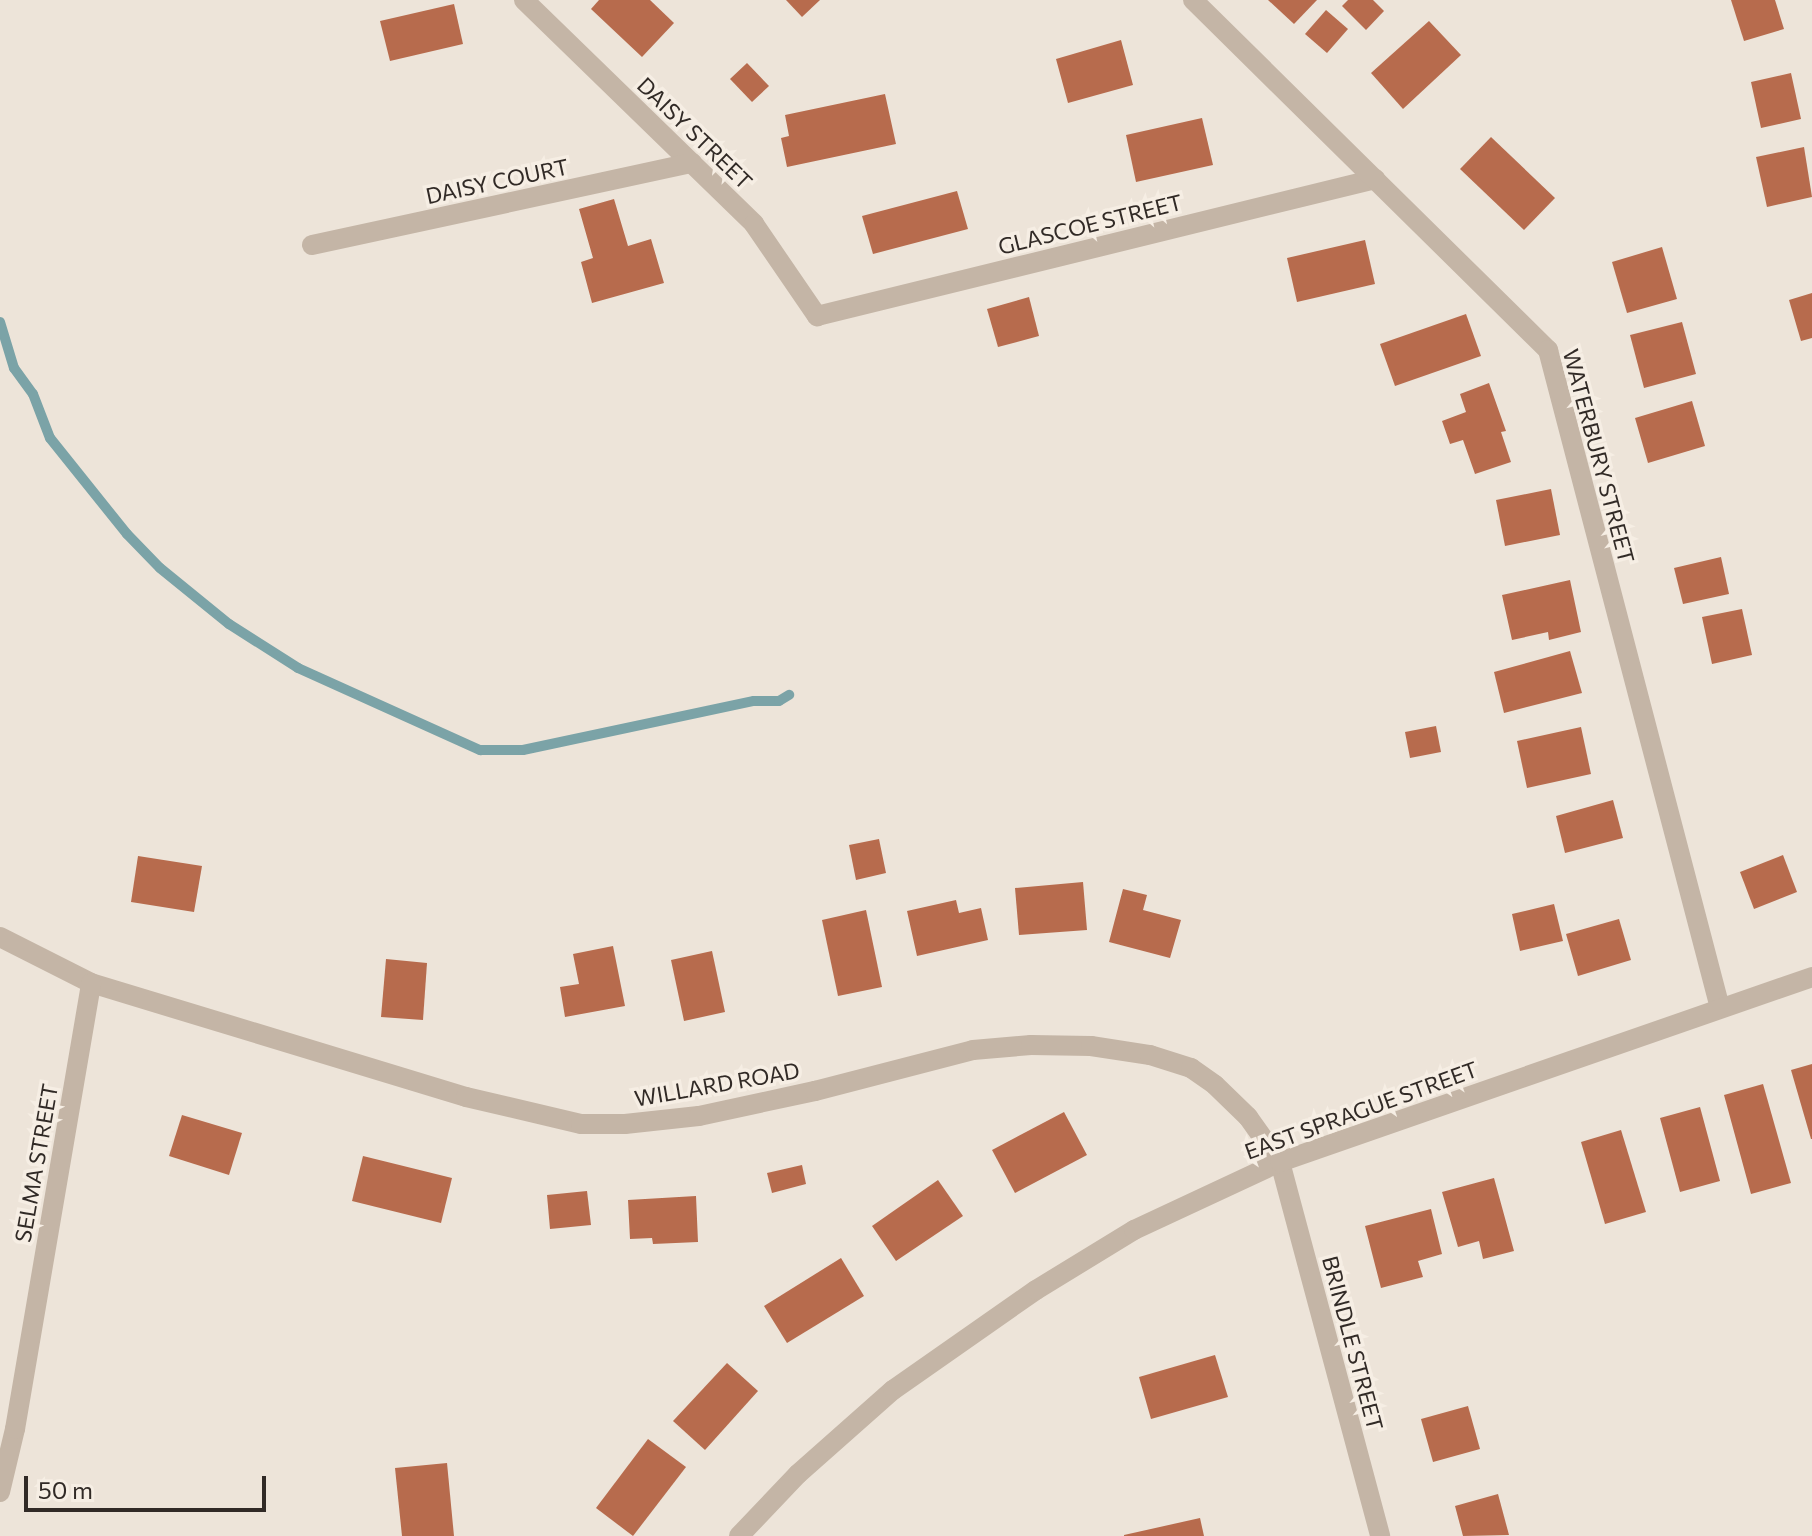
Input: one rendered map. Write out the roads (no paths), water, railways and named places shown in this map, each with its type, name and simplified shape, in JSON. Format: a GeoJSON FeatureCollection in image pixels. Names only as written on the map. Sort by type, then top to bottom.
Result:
{"type":"FeatureCollection","features":[{"type":"Feature","properties":{"kind":"street","name":"DAISY STREET"},"geometry":{"type":"LineString","coordinates":[[524,0],[754,224],[817,316]]}},
{"type":"Feature","properties":{"kind":"street","name":"WATERBURY STREET"},"geometry":{"type":"LineString","coordinates":[[1193,0],[1548,350],[1720,1008]]}},
{"type":"Feature","properties":{"kind":"street","name":"DAISY COURT"},"geometry":{"type":"LineString","coordinates":[[312,245],[692,163]]}},
{"type":"Feature","properties":{"kind":"street","name":"GLASCOE STREET"},"geometry":{"type":"LineString","coordinates":[[817,316],[1375,179]]}},
{"type":"Feature","properties":{"kind":"street","name":"WILLARD ROAD"},"geometry":{"type":"LineString","coordinates":[[0,937],[91,983],[466,1097],[581,1124],[625,1124],[699,1116],[815,1091],[973,1050],[1031,1045],[1091,1046],[1150,1055],[1191,1068],[1215,1085],[1248,1117],[1280,1162]]}},
{"type":"Feature","properties":{"kind":"street","name":"EAST SPRAGUE STREET"},"geometry":{"type":"LineString","coordinates":[[739,1536],[798,1474],[893,1390],[1036,1290],[1134,1230],[1280,1162],[1812,977]]}},
{"type":"Feature","properties":{"kind":"street","name":"SELMA STREET"},"geometry":{"type":"LineString","coordinates":[[0,1492],[15,1429],[91,983]]}},
{"type":"Feature","properties":{"kind":"street","name":"BRINDLE STREET"},"geometry":{"type":"LineString","coordinates":[[1280,1162],[1380,1536]]}},
{"type":"Feature","properties":{"kind":"waterway"},"geometry":{"type":"LineString","coordinates":[[0,322],[14,368],[33,394],[50,438],[127,534],[160,568],[229,624],[298,668],[480,750],[523,750],[754,701],[779,701],[789,695]]}}]}
